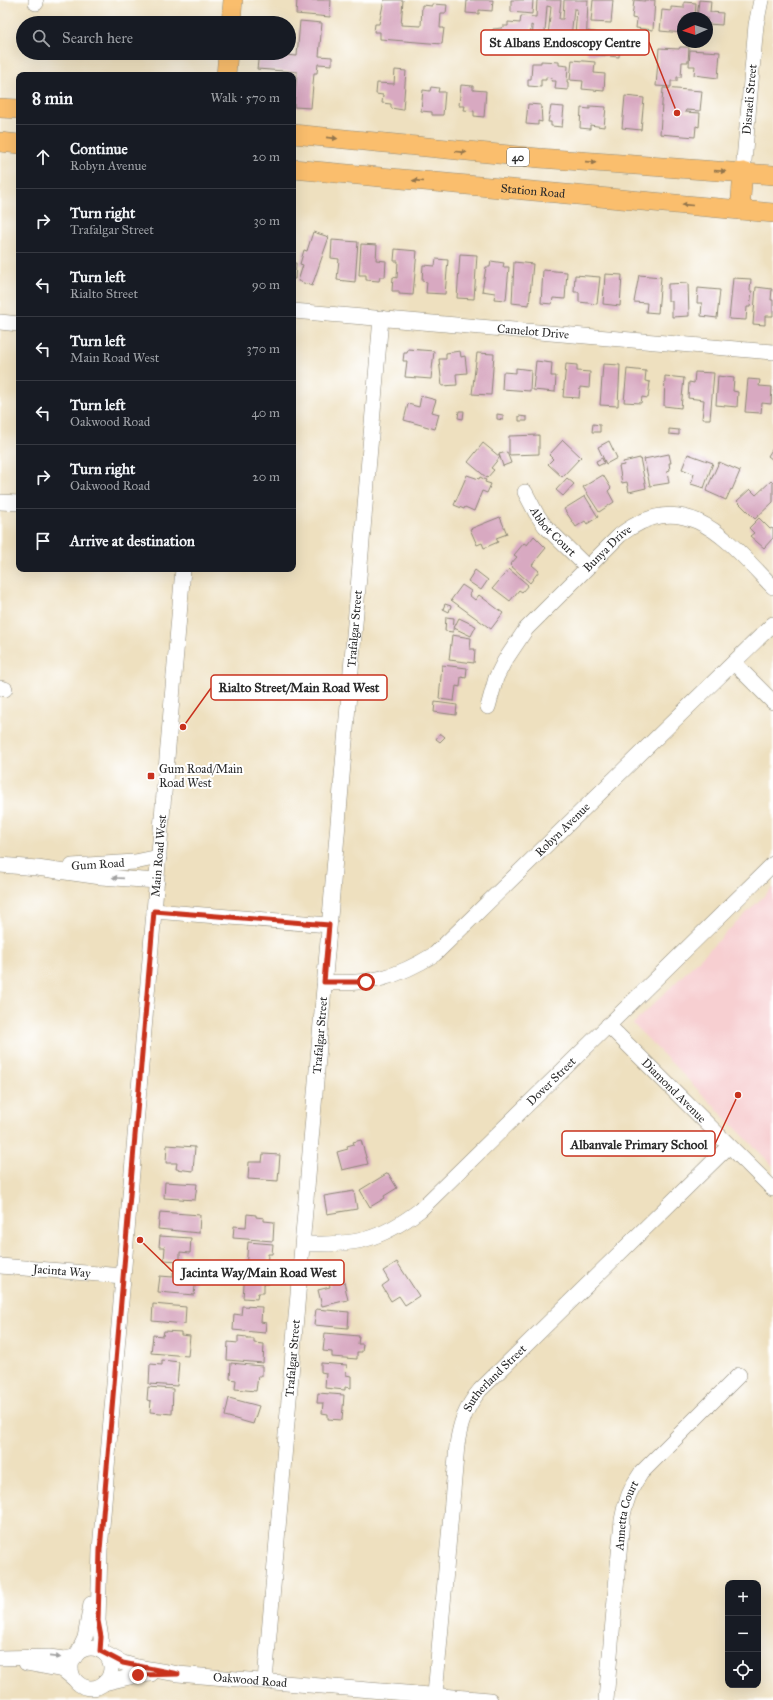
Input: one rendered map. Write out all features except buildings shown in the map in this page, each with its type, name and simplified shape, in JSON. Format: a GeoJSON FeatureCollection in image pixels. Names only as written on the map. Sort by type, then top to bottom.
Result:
{"type":"FeatureCollection","features":[{"type":"Feature","properties":{"kind":"main road"},"geometry":{"type":"LineString","coordinates":[[232,16],[233,0]]}},
{"type":"Feature","properties":{"kind":"main road"},"geometry":{"type":"LineString","coordinates":[[226,72],[227,60]]}},
{"type":"Feature","properties":{"kind":"main road"},"geometry":{"type":"LineString","coordinates":[[0,108],[16,109]]}},
{"type":"Feature","properties":{"kind":"main road","name":"40"},"geometry":{"type":"LineString","coordinates":[[296,134],[539,158],[773,175]]}},
{"type":"Feature","properties":{"kind":"main road"},"geometry":{"type":"LineString","coordinates":[[0,142],[16,144]]}},
{"type":"Feature","properties":{"kind":"main road","name":"Station Road"},"geometry":{"type":"LineString","coordinates":[[296,170],[773,212]]}},
{"type":"Feature","properties":{"kind":"main road"},"geometry":{"type":"LineString","coordinates":[[740,210],[743,172]]}},
{"type":"Feature","properties":{"kind":"street","name":"Disraeli Street"},"geometry":{"type":"LineString","coordinates":[[755,0],[756,25]]}},
{"type":"Feature","properties":{"kind":"street","name":"Disraeli Street"},"geometry":{"type":"LineString","coordinates":[[743,172],[756,25],[761,0]]}},
{"type":"Feature","properties":{"kind":"street"},"geometry":{"type":"LineString","coordinates":[[296,178],[319,172]]}},
{"type":"Feature","properties":{"kind":"street","name":"Camelot Drive"},"geometry":{"type":"LineString","coordinates":[[296,311],[773,352]]}},
{"type":"Feature","properties":{"kind":"street","name":"Trafalgar Street"},"geometry":{"type":"LineString","coordinates":[[265,1681],[381,318]]}},
{"type":"Feature","properties":{"kind":"street"},"geometry":{"type":"LineString","coordinates":[[0,322],[16,324]]}},
{"type":"Feature","properties":{"kind":"street","name":"Abbot Court"},"geometry":{"type":"LineString","coordinates":[[525,492],[545,526],[587,567]]}},
{"type":"Feature","properties":{"kind":"street"},"geometry":{"type":"LineString","coordinates":[[0,502],[16,503]]}},
{"type":"Feature","properties":{"kind":"street","name":"Bunya Drive"},"geometry":{"type":"LineString","coordinates":[[488,707],[496,678],[514,645],[526,629],[620,535],[633,525],[647,519],[662,516],[677,516],[690,518],[704,523],[717,531],[773,587]]}},
{"type":"Feature","properties":{"kind":"street","name":"Main Road West"},"geometry":{"type":"LineString","coordinates":[[102,1652],[98,1621],[100,1550],[183,572]]}},
{"type":"Feature","properties":{"kind":"street","name":"Robyn Avenue"},"geometry":{"type":"LineString","coordinates":[[324,982],[366,982],[385,978],[404,972],[435,954],[773,624]]}},
{"type":"Feature","properties":{"kind":"street"},"geometry":{"type":"LineString","coordinates":[[734,662],[773,702]]}},
{"type":"Feature","properties":{"kind":"street","name":"Gum Road"},"geometry":{"type":"LineString","coordinates":[[38,868],[135,862],[159,857]]}},
{"type":"Feature","properties":{"kind":"street","name":"Dover Street"},"geometry":{"type":"LineString","coordinates":[[302,1244],[331,1245],[359,1241],[382,1234],[405,1221],[431,1200],[773,864]]}},
{"type":"Feature","properties":{"kind":"street","name":"Gum Road"},"geometry":{"type":"LineString","coordinates":[[0,865],[38,868],[101,877],[157,881]]}},
{"type":"Feature","properties":{"kind":"street"},"geometry":{"type":"LineString","coordinates":[[154,911],[329,925]]}},
{"type":"Feature","properties":{"kind":"street","name":"Diamond Avenue"},"geometry":{"type":"LineString","coordinates":[[608,1025],[773,1189]]}},
{"type":"Feature","properties":{"kind":"street","name":"Sutherland Street"},"geometry":{"type":"LineString","coordinates":[[435,1695],[457,1445],[462,1420],[470,1402],[480,1390],[729,1146]]}},
{"type":"Feature","properties":{"kind":"street","name":"Jacinta Way"},"geometry":{"type":"LineString","coordinates":[[0,1266],[123,1276]]}},
{"type":"Feature","properties":{"kind":"street","name":"Annetta Court"},"geometry":{"type":"LineString","coordinates":[[606,1700],[622,1520],[626,1499],[641,1473],[740,1375]]}},
{"type":"Feature","properties":{"kind":"street","name":"Main Road West"},"geometry":{"type":"LineString","coordinates":[[76,1655],[85,1638],[100,1550]]}},
{"type":"Feature","properties":{"kind":"street"},"geometry":{"type":"LineString","coordinates":[[89,1648],[102,1652],[111,1664],[109,1678],[99,1690],[86,1688],[63,1670],[4,1658],[64,1658],[76,1655],[89,1648]]}},
{"type":"Feature","properties":{"kind":"street","name":"Oakwood Road"},"geometry":{"type":"LineString","coordinates":[[102,1652],[123,1663],[178,1674]]}},
{"type":"Feature","properties":{"kind":"street"},"geometry":{"type":"LineString","coordinates":[[76,1655],[71,1667],[80,1700]]}},
{"type":"Feature","properties":{"kind":"street","name":"Oakwood Road"},"geometry":{"type":"LineString","coordinates":[[99,1690],[138,1675],[178,1674],[490,1700]]}},
{"type":"Feature","properties":{"kind":"shaded area"},"geometry":{"type":"Polygon","coordinates":[[[773,887],[773,1166],[633,1024],[773,887]]]}},
{"type":"Feature","properties":{"kind":"place","name":"St Albans Endoscopy Centre"},"geometry":{"type":"Point","coordinates":[677,113]}},
{"type":"Feature","properties":{"kind":"place","name":"Rialto Street/Main Road West"},"geometry":{"type":"Point","coordinates":[183,727]}},
{"type":"Feature","properties":{"kind":"place","name":"Gum Road/Main Road West"},"geometry":{"type":"Point","coordinates":[151,776]}},
{"type":"Feature","properties":{"kind":"place","name":"Albanvale Primary School"},"geometry":{"type":"Point","coordinates":[738,1095]}},
{"type":"Feature","properties":{"kind":"place","name":"Jacinta Way/Main Road West"},"geometry":{"type":"Point","coordinates":[140,1240]}},
{"type":"Feature","properties":{"kind":"route"},"geometry":{"type":"LineString","coordinates":[[138,1675],[178,1674],[123,1663],[100,1651],[101,1637],[98,1621],[100,1550],[154,911],[329,925],[324,982],[366,982]]}}]}
